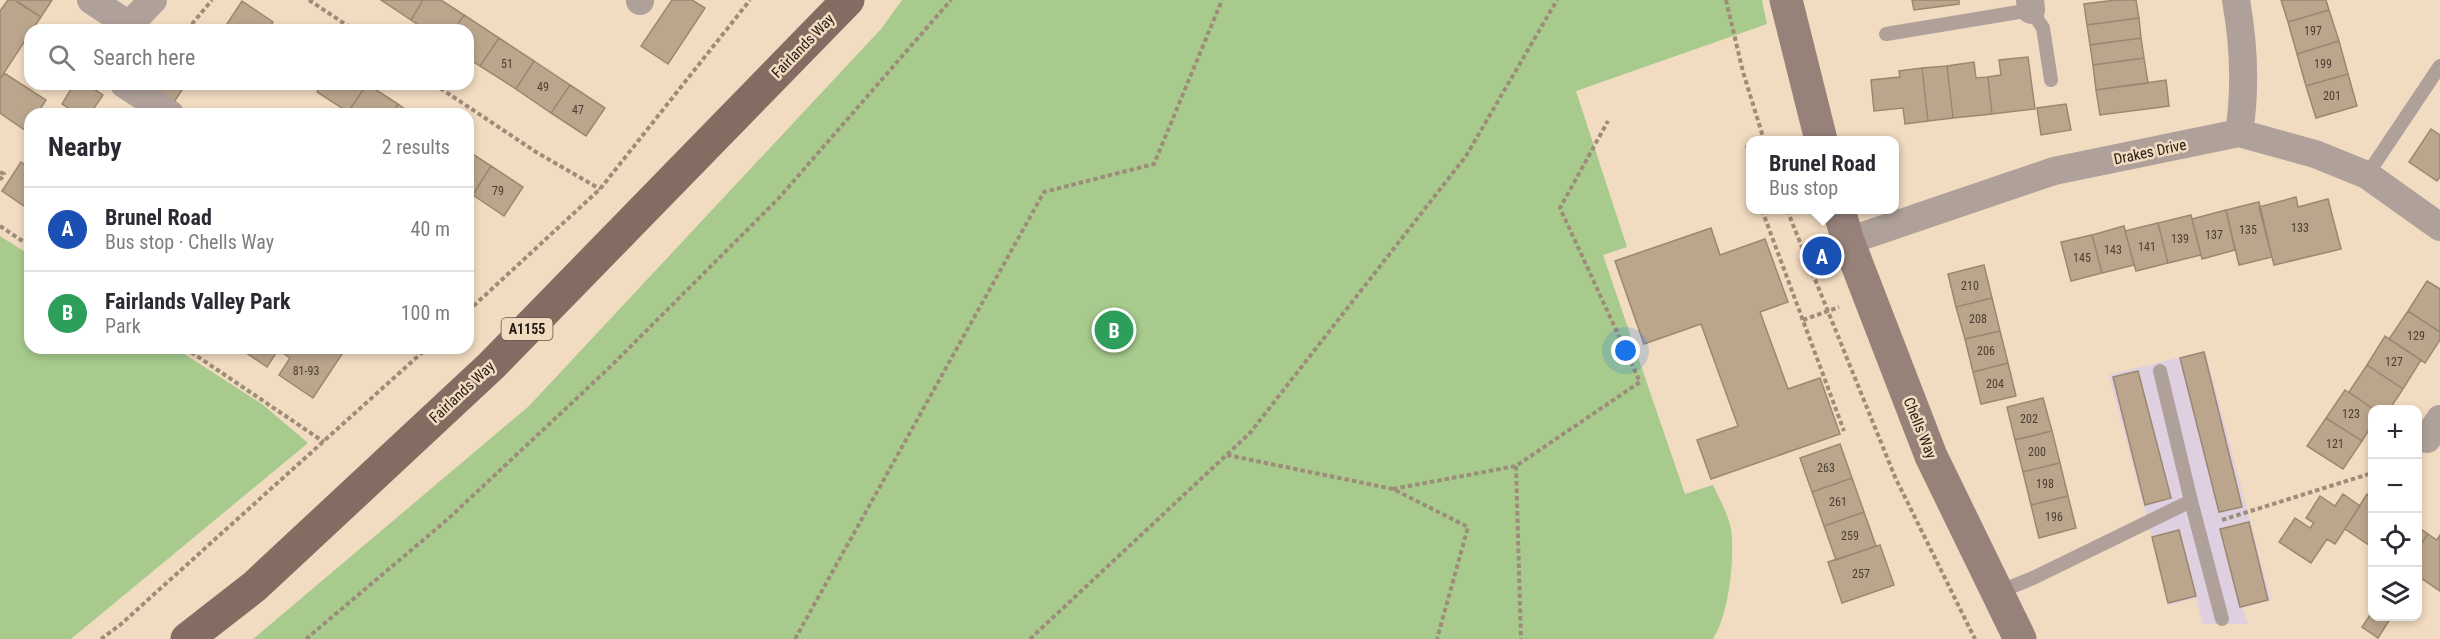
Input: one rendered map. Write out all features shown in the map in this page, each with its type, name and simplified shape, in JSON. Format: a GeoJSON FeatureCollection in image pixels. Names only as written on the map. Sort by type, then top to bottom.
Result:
{"type":"FeatureCollection","features":[{"type":"Feature","properties":{"kind":"main road","name":"Fairlands Way"},"geometry":{"type":"LineString","coordinates":[[187,639],[255,586],[490,366],[848,0]]}},
{"type":"Feature","properties":{"kind":"street"},"geometry":{"type":"LineString","coordinates":[[91,0],[123,24]]}},
{"type":"Feature","properties":{"kind":"street"},"geometry":{"type":"LineString","coordinates":[[132,24],[153,0]]}},
{"type":"Feature","properties":{"kind":"street"},"geometry":{"type":"LineString","coordinates":[[1786,0],[1820,136]]}},
{"type":"Feature","properties":{"kind":"street"},"geometry":{"type":"LineString","coordinates":[[2236,0],[2244,68],[2245,99],[2239,133]]}},
{"type":"Feature","properties":{"kind":"street"},"geometry":{"type":"LineString","coordinates":[[133,90],[161,108]]}},
{"type":"Feature","properties":{"kind":"street","name":"Drakes Drive"},"geometry":{"type":"LineString","coordinates":[[1848,241],[2054,171],[2239,133],[2315,154],[2367,175],[2440,227]]}},
{"type":"Feature","properties":{"kind":"street","name":"Chells Way"},"geometry":{"type":"LineString","coordinates":[[1840,214],[1848,241],[1931,456],[2020,639]]}},
{"type":"Feature","properties":{"kind":"lane"},"geometry":{"type":"LineString","coordinates":[[1886,34],[2031,5],[2043,28],[2051,80]]}},
{"type":"Feature","properties":{"kind":"lane"},"geometry":{"type":"LineString","coordinates":[[2367,175],[2440,66]]}},
{"type":"Feature","properties":{"kind":"lane"},"geometry":{"type":"LineString","coordinates":[[2160,371],[2222,619]]}},
{"type":"Feature","properties":{"kind":"lane"},"geometry":{"type":"LineString","coordinates":[[1996,593],[2033,578],[2191,501]]}},
{"type":"Feature","properties":{"kind":"path"},"geometry":{"type":"LineString","coordinates":[[192,24],[212,0]]}},
{"type":"Feature","properties":{"kind":"path"},"geometry":{"type":"LineString","coordinates":[[309,0],[345,24]]}},
{"type":"Feature","properties":{"kind":"path"},"geometry":{"type":"LineString","coordinates":[[474,304],[600,189],[750,0]]}},
{"type":"Feature","properties":{"kind":"path"},"geometry":{"type":"LineString","coordinates":[[306,639],[448,519],[610,367],[778,199],[951,0]]}},
{"type":"Feature","properties":{"kind":"path"},"geometry":{"type":"LineString","coordinates":[[795,639],[1044,192],[1154,164],[1222,0]]}},
{"type":"Feature","properties":{"kind":"path"},"geometry":{"type":"LineString","coordinates":[[1030,639],[1250,433],[1466,156],[1557,0]]}},
{"type":"Feature","properties":{"kind":"path"},"geometry":{"type":"LineString","coordinates":[[1726,0],[1743,72],[1762,136]]}},
{"type":"Feature","properties":{"kind":"path"},"geometry":{"type":"LineString","coordinates":[[443,90],[470,108]]}},
{"type":"Feature","properties":{"kind":"path"},"geometry":{"type":"LineString","coordinates":[[474,111],[536,152],[600,189]]}},
{"type":"Feature","properties":{"kind":"path"},"geometry":{"type":"LineString","coordinates":[[1393,489],[1516,466],[1640,382],[1560,208],[1608,121]]}},
{"type":"Feature","properties":{"kind":"path"},"geometry":{"type":"LineString","coordinates":[[0,171],[4,174],[0,180]]}},
{"type":"Feature","properties":{"kind":"path"},"geometry":{"type":"LineString","coordinates":[[1763,214],[1844,431]]}},
{"type":"Feature","properties":{"kind":"path"},"geometry":{"type":"LineString","coordinates":[[1789,214],[1895,477],[1975,639]]}},
{"type":"Feature","properties":{"kind":"path"},"geometry":{"type":"LineString","coordinates":[[0,226],[24,242]]}},
{"type":"Feature","properties":{"kind":"path"},"geometry":{"type":"LineString","coordinates":[[194,354],[324,442]]}},
{"type":"Feature","properties":{"kind":"path"},"geometry":{"type":"LineString","coordinates":[[101,639],[120,626],[420,354]]}},
{"type":"Feature","properties":{"kind":"path"},"geometry":{"type":"LineString","coordinates":[[1227,455],[1393,489],[1468,527],[1437,639]]}},
{"type":"Feature","properties":{"kind":"path"},"geometry":{"type":"LineString","coordinates":[[1516,466],[1521,639]]}},
{"type":"Feature","properties":{"kind":"path"},"geometry":{"type":"LineString","coordinates":[[2198,528],[2368,475]]}},
{"type":"Feature","properties":{"kind":"shaded area"},"geometry":{"type":"Polygon","coordinates":[[[2205,351],[2271,600],[2242,608],[2248,624],[2203,624],[2196,598],[2170,605],[2109,375],[2205,351]]]}},
{"type":"Feature","properties":{"kind":"green space"},"geometry":{"type":"Polygon","coordinates":[[[902,0],[1762,0],[1767,24],[1576,91],[1627,247],[1603,255],[1685,494],[1713,485],[1730,523],[1732,555],[1730,586],[1719,628],[1713,639],[253,639],[529,406],[881,29],[902,0]]]}},
{"type":"Feature","properties":{"kind":"green space"},"geometry":{"type":"Polygon","coordinates":[[[0,236],[24,251],[24,354],[184,354],[262,404],[308,443],[71,639],[0,639],[0,236]]]}},
{"type":"Feature","properties":{"kind":"building"},"geometry":{"type":"Polygon","coordinates":[[[8,0],[15,0],[41,17],[36,24],[24,24],[24,42],[0,79],[0,11],[8,0]]]}},
{"type":"Feature","properties":{"kind":"building"},"geometry":{"type":"Polygon","coordinates":[[[19,0],[52,0],[41,17],[17,2],[19,0]]]}},
{"type":"Feature","properties":{"kind":"building"},"geometry":{"type":"Polygon","coordinates":[[[381,0],[423,0],[411,20],[381,0]]]}},
{"type":"Feature","properties":{"kind":"building"},"geometry":{"type":"Polygon","coordinates":[[[423,0],[441,0],[464,15],[458,24],[417,24],[411,20],[423,0]]]}},
{"type":"Feature","properties":{"kind":"building"},"geometry":{"type":"Polygon","coordinates":[[[672,0],[692,0],[705,8],[668,64],[641,46],[672,0]]]}},
{"type":"Feature","properties":{"kind":"building"},"geometry":{"type":"Polygon","coordinates":[[[1912,0],[1959,0],[1959,4],[1914,10],[1912,0]]]}},
{"type":"Feature","properties":{"kind":"building"},"geometry":{"type":"Polygon","coordinates":[[[2136,0],[2139,18],[2087,25],[2084,4],[2136,0]]]}},
{"type":"Feature","properties":{"kind":"building"},"geometry":{"type":"Polygon","coordinates":[[[2281,0],[2326,0],[2329,10],[2288,22],[2281,0]]]}},
{"type":"Feature","properties":{"kind":"building"},"geometry":{"type":"Polygon","coordinates":[[[242,1],[273,22],[272,24],[227,24],[242,1]]]}},
{"type":"Feature","properties":{"kind":"building"},"geometry":{"type":"Polygon","coordinates":[[[2329,10],[2339,41],[2297,54],[2288,22],[2329,10]]]}},
{"type":"Feature","properties":{"kind":"building"},"geometry":{"type":"Polygon","coordinates":[[[464,15],[499,38],[480,66],[474,62],[474,24],[458,24],[464,15]]]}},
{"type":"Feature","properties":{"kind":"building"},"geometry":{"type":"Polygon","coordinates":[[[2139,18],[2141,38],[2090,45],[2087,25],[2139,18]]]}},
{"type":"Feature","properties":{"kind":"building"},"geometry":{"type":"Polygon","coordinates":[[[499,38],[534,61],[516,89],[480,66],[499,38]]]}},
{"type":"Feature","properties":{"kind":"building"},"geometry":{"type":"Polygon","coordinates":[[[2141,38],[2144,58],[2093,65],[2090,45],[2141,38]]]}},
{"type":"Feature","properties":{"kind":"building"},"geometry":{"type":"Polygon","coordinates":[[[2339,41],[2348,74],[2306,86],[2297,54],[2339,41]]]}},
{"type":"Feature","properties":{"kind":"building"},"geometry":{"type":"Polygon","coordinates":[[[2028,57],[2035,109],[1992,114],[1988,77],[2001,75],[1999,60],[2028,57]]]}},
{"type":"Feature","properties":{"kind":"building"},"geometry":{"type":"Polygon","coordinates":[[[2144,58],[2148,83],[2096,90],[2093,65],[2144,58]]]}},
{"type":"Feature","properties":{"kind":"building"},"geometry":{"type":"Polygon","coordinates":[[[534,61],[570,85],[551,113],[516,89],[534,61]]]}},
{"type":"Feature","properties":{"kind":"building"},"geometry":{"type":"Polygon","coordinates":[[[1974,62],[1976,78],[1988,77],[1992,114],[1953,118],[1947,66],[1974,62]]]}},
{"type":"Feature","properties":{"kind":"building"},"geometry":{"type":"Polygon","coordinates":[[[1947,66],[1953,118],[1928,121],[1922,68],[1947,66]]]}},
{"type":"Feature","properties":{"kind":"building"},"geometry":{"type":"Polygon","coordinates":[[[1922,68],[1928,121],[1905,124],[1903,108],[1874,111],[1871,80],[1900,77],[1899,71],[1922,68]]]}},
{"type":"Feature","properties":{"kind":"building"},"geometry":{"type":"Polygon","coordinates":[[[4,73],[24,86],[24,90],[30,90],[46,100],[41,108],[24,108],[24,130],[0,113],[0,79],[4,73]]]}},
{"type":"Feature","properties":{"kind":"building"},"geometry":{"type":"Polygon","coordinates":[[[2348,74],[2357,106],[2316,118],[2306,86],[2348,74]]]}},
{"type":"Feature","properties":{"kind":"building"},"geometry":{"type":"Polygon","coordinates":[[[2166,80],[2169,106],[2100,115],[2096,90],[2166,80]]]}},
{"type":"Feature","properties":{"kind":"building"},"geometry":{"type":"Polygon","coordinates":[[[570,85],[605,108],[586,136],[551,113],[570,85]]]}},
{"type":"Feature","properties":{"kind":"building"},"geometry":{"type":"Polygon","coordinates":[[[70,90],[95,90],[103,95],[94,108],[68,108],[62,104],[70,90]]]}},
{"type":"Feature","properties":{"kind":"building"},"geometry":{"type":"Polygon","coordinates":[[[150,90],[182,90],[172,105],[150,90]]]}},
{"type":"Feature","properties":{"kind":"building"},"geometry":{"type":"Polygon","coordinates":[[[318,90],[363,90],[351,108],[342,108],[317,92],[318,90]]]}},
{"type":"Feature","properties":{"kind":"building"},"geometry":{"type":"Polygon","coordinates":[[[363,90],[376,90],[398,104],[396,108],[351,108],[363,90]]]}},
{"type":"Feature","properties":{"kind":"building"},"geometry":{"type":"Polygon","coordinates":[[[2066,104],[2071,130],[2041,135],[2037,108],[2066,104]]]}},
{"type":"Feature","properties":{"kind":"building"},"geometry":{"type":"Polygon","coordinates":[[[2431,129],[2440,135],[2440,177],[2437,181],[2409,162],[2431,129]]]}},
{"type":"Feature","properties":{"kind":"building"},"geometry":{"type":"Polygon","coordinates":[[[474,155],[491,166],[474,193],[474,155]]]}},
{"type":"Feature","properties":{"kind":"building"},"geometry":{"type":"Polygon","coordinates":[[[21,162],[24,164],[24,206],[2,191],[21,162]]]}},
{"type":"Feature","properties":{"kind":"building"},"geometry":{"type":"Polygon","coordinates":[[[491,166],[523,187],[504,216],[474,196],[491,166]]]}},
{"type":"Feature","properties":{"kind":"building"},"geometry":{"type":"Polygon","coordinates":[[[2296,197],[2298,207],[2328,199],[2341,249],[2274,265],[2259,207],[2296,197]]]}},
{"type":"Feature","properties":{"kind":"building"},"geometry":{"type":"Polygon","coordinates":[[[2259,202],[2272,257],[2239,265],[2226,210],[2259,202]]]}},
{"type":"Feature","properties":{"kind":"building"},"geometry":{"type":"Polygon","coordinates":[[[2226,210],[2235,250],[2202,259],[2192,219],[2226,210]]]}},
{"type":"Feature","properties":{"kind":"building"},"geometry":{"type":"Polygon","coordinates":[[[2191,215],[2201,255],[2168,263],[2158,223],[2191,215]]]}},
{"type":"Feature","properties":{"kind":"building"},"geometry":{"type":"Polygon","coordinates":[[[2158,223],[2168,263],[2136,271],[2125,231],[2158,223]]]}},
{"type":"Feature","properties":{"kind":"building"},"geometry":{"type":"Polygon","coordinates":[[[2124,226],[2134,265],[2102,273],[2092,235],[2124,226]]]}},
{"type":"Feature","properties":{"kind":"building"},"geometry":{"type":"Polygon","coordinates":[[[1711,228],[1720,255],[1765,239],[1788,302],[1760,312],[1788,389],[1820,378],[1840,434],[1711,479],[1697,440],[1738,426],[1701,324],[1644,344],[1615,261],[1711,228]]]}},
{"type":"Feature","properties":{"kind":"building"},"geometry":{"type":"Polygon","coordinates":[[[2092,235],[2102,273],[2071,281],[2061,242],[2092,235]]]}},
{"type":"Feature","properties":{"kind":"building"},"geometry":{"type":"Polygon","coordinates":[[[1984,265],[1992,298],[1956,307],[1948,274],[1984,265]]]}},
{"type":"Feature","properties":{"kind":"building"},"geometry":{"type":"Polygon","coordinates":[[[2427,281],[2440,289],[2440,332],[2408,311],[2427,281]]]}},
{"type":"Feature","properties":{"kind":"building"},"geometry":{"type":"Polygon","coordinates":[[[1992,298],[2000,331],[1965,339],[1956,307],[1992,298]]]}},
{"type":"Feature","properties":{"kind":"building"},"geometry":{"type":"Polygon","coordinates":[[[2408,311],[2440,332],[2440,340],[2425,363],[2389,339],[2408,311]]]}},
{"type":"Feature","properties":{"kind":"building"},"geometry":{"type":"Polygon","coordinates":[[[2000,331],[2008,363],[1973,372],[1965,339],[2000,331]]]}},
{"type":"Feature","properties":{"kind":"building"},"geometry":{"type":"Polygon","coordinates":[[[2385,336],[2421,360],[2403,389],[2367,365],[2385,336]]]}},
{"type":"Feature","properties":{"kind":"building"},"geometry":{"type":"Polygon","coordinates":[[[2204,352],[2242,507],[2219,512],[2180,358],[2204,352]]]}},
{"type":"Feature","properties":{"kind":"building"},"geometry":{"type":"Polygon","coordinates":[[[248,354],[275,354],[267,367],[248,354]]]}},
{"type":"Feature","properties":{"kind":"building"},"geometry":{"type":"Polygon","coordinates":[[[284,354],[342,354],[313,398],[279,375],[290,358],[284,354]]]}},
{"type":"Feature","properties":{"kind":"building"},"geometry":{"type":"Polygon","coordinates":[[[2008,363],[2016,396],[1981,404],[1973,372],[2008,363]]]}},
{"type":"Feature","properties":{"kind":"building"},"geometry":{"type":"Polygon","coordinates":[[[2367,365],[2403,389],[2392,405],[2368,405],[2349,392],[2367,365]]]}},
{"type":"Feature","properties":{"kind":"building"},"geometry":{"type":"Polygon","coordinates":[[[2138,371],[2171,498],[2145,505],[2113,377],[2138,371]]]}},
{"type":"Feature","properties":{"kind":"building"},"geometry":{"type":"Polygon","coordinates":[[[2345,390],[2368,405],[2368,431],[2362,441],[2326,418],[2345,390]]]}},
{"type":"Feature","properties":{"kind":"building"},"geometry":{"type":"Polygon","coordinates":[[[2043,398],[2052,431],[2015,440],[2007,407],[2043,398]]]}},
{"type":"Feature","properties":{"kind":"building"},"geometry":{"type":"Polygon","coordinates":[[[2326,418],[2362,441],[2343,469],[2307,446],[2326,418]]]}},
{"type":"Feature","properties":{"kind":"building"},"geometry":{"type":"Polygon","coordinates":[[[2052,431],[2060,463],[2023,472],[2015,440],[2052,431]]]}},
{"type":"Feature","properties":{"kind":"building"},"geometry":{"type":"Polygon","coordinates":[[[1840,444],[1852,478],[1812,492],[1800,458],[1840,444]]]}},
{"type":"Feature","properties":{"kind":"building"},"geometry":{"type":"Polygon","coordinates":[[[2060,463],[2068,496],[2031,505],[2023,472],[2060,463]]]}},
{"type":"Feature","properties":{"kind":"building"},"geometry":{"type":"Polygon","coordinates":[[[1852,478],[1864,512],[1824,526],[1812,492],[1852,478]]]}},
{"type":"Feature","properties":{"kind":"building"},"geometry":{"type":"Polygon","coordinates":[[[2343,494],[2360,506],[2335,544],[2327,539],[2311,563],[2279,542],[2295,518],[2310,528],[2314,523],[2306,518],[2320,496],[2335,506],[2343,494]]]}},
{"type":"Feature","properties":{"kind":"building"},"geometry":{"type":"Polygon","coordinates":[[[2367,494],[2368,495],[2368,544],[2345,529],[2367,494]]]}},
{"type":"Feature","properties":{"kind":"building"},"geometry":{"type":"Polygon","coordinates":[[[2068,496],[2076,528],[2039,538],[2031,505],[2068,496]]]}},
{"type":"Feature","properties":{"kind":"building"},"geometry":{"type":"Polygon","coordinates":[[[1864,512],[1876,546],[1836,560],[1824,526],[1864,512]]]}},
{"type":"Feature","properties":{"kind":"building"},"geometry":{"type":"Polygon","coordinates":[[[2249,522],[2268,600],[2240,607],[2220,529],[2249,522]]]}},
{"type":"Feature","properties":{"kind":"building"},"geometry":{"type":"Polygon","coordinates":[[[2179,530],[2196,596],[2168,603],[2152,537],[2179,530]]]}},
{"type":"Feature","properties":{"kind":"building"},"geometry":{"type":"Polygon","coordinates":[[[2422,530],[2428,534],[2422,543],[2422,530]]]}},
{"type":"Feature","properties":{"kind":"building"},"geometry":{"type":"Polygon","coordinates":[[[2428,534],[2437,540],[2440,535],[2440,591],[2422,579],[2422,543],[2428,534]]]}},
{"type":"Feature","properties":{"kind":"building"},"geometry":{"type":"Polygon","coordinates":[[[1880,545],[1894,585],[1842,603],[1828,562],[1880,545]]]}},
{"type":"Feature","properties":{"kind":"building"},"geometry":{"type":"Polygon","coordinates":[[[2368,618],[2368,621],[2389,621],[2378,638],[2362,627],[2368,618]]]}},
{"type":"Feature","properties":{"kind":"place","name":"Brunel Road"},"geometry":{"type":"Point","coordinates":[1822,256]}},
{"type":"Feature","properties":{"kind":"place","name":"Fairlands Valley Park"},"geometry":{"type":"Point","coordinates":[1114,330]}}]}
